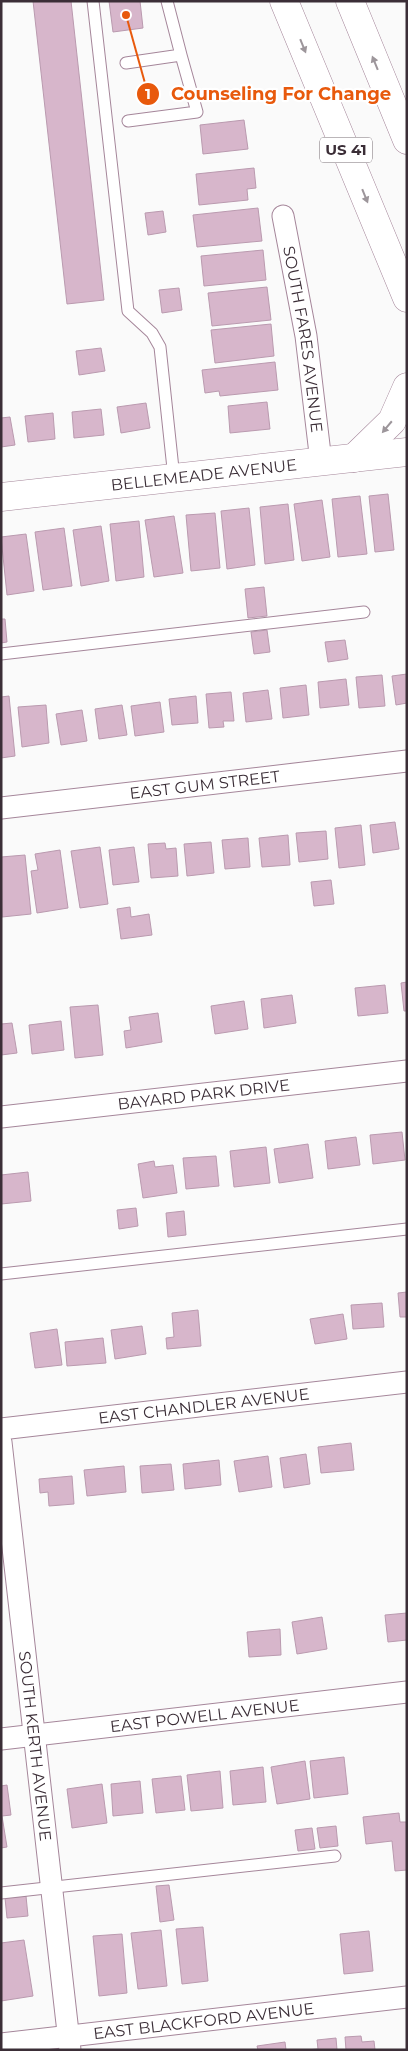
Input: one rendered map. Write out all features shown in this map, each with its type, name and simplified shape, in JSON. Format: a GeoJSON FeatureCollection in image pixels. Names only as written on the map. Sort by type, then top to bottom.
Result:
{"type":"FeatureCollection","features":[{"type":"Feature","properties":{"kind":"main road","name":"US 41"},"geometry":{"type":"LineString","coordinates":[[284,1],[407,298]]}},
{"type":"Feature","properties":{"kind":"main road"},"geometry":{"type":"LineString","coordinates":[[350,1],[407,140]]}},
{"type":"Feature","properties":{"kind":"main road"},"geometry":{"type":"LineString","coordinates":[[354,458],[392,421],[407,387]]}},
{"type":"Feature","properties":{"kind":"main road","name":"BELLEMEADE AVENUE"},"geometry":{"type":"LineString","coordinates":[[1,497],[407,452]]}},
{"type":"Feature","properties":{"kind":"street","name":"SOUTH FARES AVENUE"},"geometry":{"type":"LineString","coordinates":[[283,216],[306,336],[321,462]]}},
{"type":"Feature","properties":{"kind":"street","name":"EAST GUM STREET"},"geometry":{"type":"LineString","coordinates":[[1,808],[407,761]]}},
{"type":"Feature","properties":{"kind":"street","name":"BAYARD PARK DRIVE"},"geometry":{"type":"LineString","coordinates":[[1,1118],[407,1071]]}},
{"type":"Feature","properties":{"kind":"street","name":"EAST CHANDLER AVENUE"},"geometry":{"type":"LineString","coordinates":[[1,1429],[407,1382]]}},
{"type":"Feature","properties":{"kind":"street","name":"SOUTH KERTH AVENUE"},"geometry":{"type":"LineString","coordinates":[[1,1442],[69,2043]]}},
{"type":"Feature","properties":{"kind":"street","name":"EAST POWELL AVENUE"},"geometry":{"type":"LineString","coordinates":[[1,1739],[407,1692]]}},
{"type":"Feature","properties":{"kind":"street","name":"EAST BLACKFORD AVENUE"},"geometry":{"type":"LineString","coordinates":[[1,2044],[69,2043],[407,1997]]}},
{"type":"Feature","properties":{"kind":"lane"},"geometry":{"type":"LineString","coordinates":[[93,1],[128,311],[152,333],[160,347],[174,478]]}},
{"type":"Feature","properties":{"kind":"lane"},"geometry":{"type":"LineString","coordinates":[[128,121],[197,112],[167,1]]}},
{"type":"Feature","properties":{"kind":"lane"},"geometry":{"type":"LineString","coordinates":[[126,63],[181,55]]}},
{"type":"Feature","properties":{"kind":"lane"},"geometry":{"type":"LineString","coordinates":[[1,654],[364,612]]}},
{"type":"Feature","properties":{"kind":"lane"},"geometry":{"type":"LineString","coordinates":[[1,1274],[407,1229]]}},
{"type":"Feature","properties":{"kind":"lane"},"geometry":{"type":"LineString","coordinates":[[1,1892],[335,1856]]}},
{"type":"Feature","properties":{"kind":"building"},"geometry":{"type":"Polygon","coordinates":[[[33,1],[71,1],[104,300],[67,304],[33,1]]]}},
{"type":"Feature","properties":{"kind":"building"},"geometry":{"type":"Polygon","coordinates":[[[109,1],[140,1],[143,28],[113,32],[109,1]]]}},
{"type":"Feature","properties":{"kind":"building"},"geometry":{"type":"Polygon","coordinates":[[[244,120],[248,149],[203,154],[200,125],[244,120]]]}},
{"type":"Feature","properties":{"kind":"building"},"geometry":{"type":"Polygon","coordinates":[[[254,168],[256,188],[247,189],[248,200],[199,205],[196,174],[254,168]]]}},
{"type":"Feature","properties":{"kind":"building"},"geometry":{"type":"Polygon","coordinates":[[[258,208],[262,241],[197,247],[193,215],[258,208]]]}},
{"type":"Feature","properties":{"kind":"building"},"geometry":{"type":"Polygon","coordinates":[[[163,211],[166,232],[148,235],[145,213],[163,211]]]}},
{"type":"Feature","properties":{"kind":"building"},"geometry":{"type":"Polygon","coordinates":[[[263,250],[266,280],[204,286],[201,256],[263,250]]]}},
{"type":"Feature","properties":{"kind":"building"},"geometry":{"type":"Polygon","coordinates":[[[267,287],[271,320],[212,326],[208,293],[267,287]]]}},
{"type":"Feature","properties":{"kind":"building"},"geometry":{"type":"Polygon","coordinates":[[[179,288],[182,310],[162,313],[159,290],[179,288]]]}},
{"type":"Feature","properties":{"kind":"building"},"geometry":{"type":"Polygon","coordinates":[[[271,324],[274,356],[215,363],[211,330],[271,324]]]}},
{"type":"Feature","properties":{"kind":"building"},"geometry":{"type":"Polygon","coordinates":[[[101,348],[105,371],[79,375],[76,351],[101,348]]]}},
{"type":"Feature","properties":{"kind":"building"},"geometry":{"type":"Polygon","coordinates":[[[275,362],[278,390],[220,396],[219,391],[205,393],[202,370],[275,362]]]}},
{"type":"Feature","properties":{"kind":"building"},"geometry":{"type":"Polygon","coordinates":[[[267,402],[270,429],[230,433],[228,406],[267,402]]]}},
{"type":"Feature","properties":{"kind":"building"},"geometry":{"type":"Polygon","coordinates":[[[146,403],[150,428],[121,433],[117,407],[146,403]]]}},
{"type":"Feature","properties":{"kind":"building"},"geometry":{"type":"Polygon","coordinates":[[[101,409],[104,435],[74,438],[72,412],[101,409]]]}},
{"type":"Feature","properties":{"kind":"building"},"geometry":{"type":"Polygon","coordinates":[[[53,413],[55,439],[28,442],[25,416],[53,413]]]}},
{"type":"Feature","properties":{"kind":"building"},"geometry":{"type":"Polygon","coordinates":[[[10,417],[15,445],[1,447],[1,418],[10,417]]]}},
{"type":"Feature","properties":{"kind":"building"},"geometry":{"type":"Polygon","coordinates":[[[388,494],[394,550],[375,552],[369,496],[388,494]]]}},
{"type":"Feature","properties":{"kind":"building"},"geometry":{"type":"Polygon","coordinates":[[[360,496],[367,554],[338,557],[332,499],[360,496]]]}},
{"type":"Feature","properties":{"kind":"building"},"geometry":{"type":"Polygon","coordinates":[[[322,500],[330,557],[302,561],[294,504],[322,500]]]}},
{"type":"Feature","properties":{"kind":"building"},"geometry":{"type":"Polygon","coordinates":[[[288,504],[294,560],[265,564],[260,507],[288,504]]]}},
{"type":"Feature","properties":{"kind":"building"},"geometry":{"type":"Polygon","coordinates":[[[249,508],[255,565],[227,569],[221,511],[249,508]]]}},
{"type":"Feature","properties":{"kind":"building"},"geometry":{"type":"Polygon","coordinates":[[[215,513],[220,568],[191,571],[186,515],[215,513]]]}},
{"type":"Feature","properties":{"kind":"building"},"geometry":{"type":"Polygon","coordinates":[[[174,516],[183,573],[154,577],[145,520],[174,516]]]}},
{"type":"Feature","properties":{"kind":"building"},"geometry":{"type":"Polygon","coordinates":[[[139,521],[144,577],[116,581],[110,524],[139,521]]]}},
{"type":"Feature","properties":{"kind":"building"},"geometry":{"type":"Polygon","coordinates":[[[101,526],[109,581],[81,586],[73,530],[101,526]]]}},
{"type":"Feature","properties":{"kind":"building"},"geometry":{"type":"Polygon","coordinates":[[[64,528],[72,586],[43,590],[35,532],[64,528]]]}},
{"type":"Feature","properties":{"kind":"building"},"geometry":{"type":"Polygon","coordinates":[[[26,534],[34,591],[7,595],[1,537],[26,534]]]}},
{"type":"Feature","properties":{"kind":"building"},"geometry":{"type":"Polygon","coordinates":[[[264,587],[267,616],[248,618],[245,589],[264,587]]]}},
{"type":"Feature","properties":{"kind":"building"},"geometry":{"type":"Polygon","coordinates":[[[1,619],[5,619],[7,642],[1,643],[1,619]]]}},
{"type":"Feature","properties":{"kind":"building"},"geometry":{"type":"Polygon","coordinates":[[[267,630],[270,652],[254,654],[251,632],[267,630]]]}},
{"type":"Feature","properties":{"kind":"building"},"geometry":{"type":"Polygon","coordinates":[[[345,640],[348,659],[328,662],[325,642],[345,640]]]}},
{"type":"Feature","properties":{"kind":"building"},"geometry":{"type":"Polygon","coordinates":[[[407,674],[407,703],[396,705],[392,676],[407,674]]]}},
{"type":"Feature","properties":{"kind":"building"},"geometry":{"type":"Polygon","coordinates":[[[382,675],[385,706],[359,708],[356,677],[382,675]]]}},
{"type":"Feature","properties":{"kind":"building"},"geometry":{"type":"Polygon","coordinates":[[[346,679],[349,705],[320,708],[318,682],[346,679]]]}},
{"type":"Feature","properties":{"kind":"building"},"geometry":{"type":"Polygon","coordinates":[[[306,685],[309,715],[283,718],[280,688],[306,685]]]}},
{"type":"Feature","properties":{"kind":"building"},"geometry":{"type":"Polygon","coordinates":[[[268,690],[272,719],[246,722],[243,693],[268,690]]]}},
{"type":"Feature","properties":{"kind":"building"},"geometry":{"type":"Polygon","coordinates":[[[231,692],[234,721],[223,721],[224,727],[209,728],[206,694],[231,692]]]}},
{"type":"Feature","properties":{"kind":"building"},"geometry":{"type":"Polygon","coordinates":[[[9,696],[15,756],[1,758],[1,697],[9,696]]]}},
{"type":"Feature","properties":{"kind":"building"},"geometry":{"type":"Polygon","coordinates":[[[196,696],[198,723],[172,725],[169,699],[196,696]]]}},
{"type":"Feature","properties":{"kind":"building"},"geometry":{"type":"Polygon","coordinates":[[[160,702],[164,732],[135,736],[131,706],[160,702]]]}},
{"type":"Feature","properties":{"kind":"building"},"geometry":{"type":"Polygon","coordinates":[[[46,705],[49,743],[22,747],[18,707],[46,705]]]}},
{"type":"Feature","properties":{"kind":"building"},"geometry":{"type":"Polygon","coordinates":[[[122,705],[127,735],[99,739],[95,709],[122,705]]]}},
{"type":"Feature","properties":{"kind":"building"},"geometry":{"type":"Polygon","coordinates":[[[82,710],[87,741],[61,745],[56,714],[82,710]]]}},
{"type":"Feature","properties":{"kind":"building"},"geometry":{"type":"Polygon","coordinates":[[[395,822],[399,849],[373,853],[370,825],[395,822]]]}},
{"type":"Feature","properties":{"kind":"building"},"geometry":{"type":"Polygon","coordinates":[[[361,825],[365,865],[339,868],[335,828],[361,825]]]}},
{"type":"Feature","properties":{"kind":"building"},"geometry":{"type":"Polygon","coordinates":[[[326,831],[328,859],[299,862],[296,833],[326,831]]]}},
{"type":"Feature","properties":{"kind":"building"},"geometry":{"type":"Polygon","coordinates":[[[288,835],[290,865],[262,867],[259,838],[288,835]]]}},
{"type":"Feature","properties":{"kind":"building"},"geometry":{"type":"Polygon","coordinates":[[[248,838],[250,867],[225,869],[222,840],[248,838]]]}},
{"type":"Feature","properties":{"kind":"building"},"geometry":{"type":"Polygon","coordinates":[[[211,842],[214,873],[187,876],[184,844],[211,842]]]}},
{"type":"Feature","properties":{"kind":"building"},"geometry":{"type":"Polygon","coordinates":[[[165,843],[166,849],[176,848],[178,876],[151,878],[148,844],[165,843]]]}},
{"type":"Feature","properties":{"kind":"building"},"geometry":{"type":"Polygon","coordinates":[[[100,847],[108,904],[80,908],[71,851],[100,847]]]}},
{"type":"Feature","properties":{"kind":"building"},"geometry":{"type":"Polygon","coordinates":[[[134,847],[139,882],[113,885],[109,850],[134,847]]]}},
{"type":"Feature","properties":{"kind":"building"},"geometry":{"type":"Polygon","coordinates":[[[60,850],[68,908],[37,913],[31,871],[38,870],[35,854],[60,850]]]}},
{"type":"Feature","properties":{"kind":"building"},"geometry":{"type":"Polygon","coordinates":[[[25,855],[31,914],[2,917],[1,857],[25,855]]]}},
{"type":"Feature","properties":{"kind":"building"},"geometry":{"type":"Polygon","coordinates":[[[331,880],[334,904],[314,906],[311,882],[331,880]]]}},
{"type":"Feature","properties":{"kind":"building"},"geometry":{"type":"Polygon","coordinates":[[[130,907],[131,917],[149,914],[152,935],[121,939],[117,909],[130,907]]]}},
{"type":"Feature","properties":{"kind":"building"},"geometry":{"type":"Polygon","coordinates":[[[407,982],[407,1011],[404,1011],[401,983],[407,982]]]}},
{"type":"Feature","properties":{"kind":"building"},"geometry":{"type":"Polygon","coordinates":[[[385,985],[388,1013],[358,1016],[355,988],[385,985]]]}},
{"type":"Feature","properties":{"kind":"building"},"geometry":{"type":"Polygon","coordinates":[[[292,995],[296,1023],[264,1028],[261,999],[292,995]]]}},
{"type":"Feature","properties":{"kind":"building"},"geometry":{"type":"Polygon","coordinates":[[[244,1001],[248,1029],[215,1034],[211,1006],[244,1001]]]}},
{"type":"Feature","properties":{"kind":"building"},"geometry":{"type":"Polygon","coordinates":[[[98,1005],[103,1055],[75,1058],[70,1007],[98,1005]]]}},
{"type":"Feature","properties":{"kind":"building"},"geometry":{"type":"Polygon","coordinates":[[[158,1013],[162,1042],[126,1048],[124,1031],[131,1030],[129,1017],[158,1013]]]}},
{"type":"Feature","properties":{"kind":"building"},"geometry":{"type":"Polygon","coordinates":[[[61,1021],[64,1050],[32,1054],[29,1025],[61,1021]]]}},
{"type":"Feature","properties":{"kind":"building"},"geometry":{"type":"Polygon","coordinates":[[[12,1023],[17,1053],[1,1055],[1,1024],[12,1023]]]}},
{"type":"Feature","properties":{"kind":"building"},"geometry":{"type":"Polygon","coordinates":[[[402,1132],[405,1160],[373,1164],[370,1135],[402,1132]]]}},
{"type":"Feature","properties":{"kind":"building"},"geometry":{"type":"Polygon","coordinates":[[[356,1137],[360,1165],[328,1169],[325,1141],[356,1137]]]}},
{"type":"Feature","properties":{"kind":"building"},"geometry":{"type":"Polygon","coordinates":[[[308,1144],[313,1178],[279,1183],[274,1149],[308,1144]]]}},
{"type":"Feature","properties":{"kind":"building"},"geometry":{"type":"Polygon","coordinates":[[[266,1147],[270,1183],[234,1187],[230,1151],[266,1147]]]}},
{"type":"Feature","properties":{"kind":"building"},"geometry":{"type":"Polygon","coordinates":[[[216,1156],[219,1186],[186,1189],[183,1158],[216,1156]]]}},
{"type":"Feature","properties":{"kind":"building"},"geometry":{"type":"Polygon","coordinates":[[[154,1161],[155,1167],[173,1165],[177,1193],[143,1198],[138,1164],[154,1161]]]}},
{"type":"Feature","properties":{"kind":"building"},"geometry":{"type":"Polygon","coordinates":[[[28,1172],[31,1201],[1,1204],[1,1175],[28,1172]]]}},
{"type":"Feature","properties":{"kind":"building"},"geometry":{"type":"Polygon","coordinates":[[[136,1208],[138,1226],[119,1229],[117,1210],[136,1208]]]}},
{"type":"Feature","properties":{"kind":"building"},"geometry":{"type":"Polygon","coordinates":[[[184,1211],[186,1235],[168,1237],[166,1213],[184,1211]]]}},
{"type":"Feature","properties":{"kind":"building"},"geometry":{"type":"Polygon","coordinates":[[[407,1292],[407,1317],[400,1317],[398,1293],[407,1292]]]}},
{"type":"Feature","properties":{"kind":"building"},"geometry":{"type":"Polygon","coordinates":[[[382,1303],[384,1327],[353,1329],[351,1305],[382,1303]]]}},
{"type":"Feature","properties":{"kind":"building"},"geometry":{"type":"Polygon","coordinates":[[[198,1310],[201,1346],[167,1349],[166,1338],[174,1337],[172,1313],[198,1310]]]}},
{"type":"Feature","properties":{"kind":"building"},"geometry":{"type":"Polygon","coordinates":[[[343,1314],[347,1339],[315,1344],[310,1319],[343,1314]]]}},
{"type":"Feature","properties":{"kind":"building"},"geometry":{"type":"Polygon","coordinates":[[[142,1326],[146,1354],[115,1359],[111,1330],[142,1326]]]}},
{"type":"Feature","properties":{"kind":"building"},"geometry":{"type":"Polygon","coordinates":[[[57,1329],[62,1365],[35,1368],[30,1333],[57,1329]]]}},
{"type":"Feature","properties":{"kind":"building"},"geometry":{"type":"Polygon","coordinates":[[[103,1338],[106,1363],[67,1366],[65,1342],[103,1338]]]}},
{"type":"Feature","properties":{"kind":"building"},"geometry":{"type":"Polygon","coordinates":[[[351,1443],[354,1470],[321,1473],[318,1447],[351,1443]]]}},
{"type":"Feature","properties":{"kind":"building"},"geometry":{"type":"Polygon","coordinates":[[[306,1454],[310,1484],[284,1488],[280,1458],[306,1454]]]}},
{"type":"Feature","properties":{"kind":"building"},"geometry":{"type":"Polygon","coordinates":[[[268,1456],[272,1487],[239,1492],[234,1461],[268,1456]]]}},
{"type":"Feature","properties":{"kind":"building"},"geometry":{"type":"Polygon","coordinates":[[[219,1460],[221,1485],[185,1489],[183,1464],[219,1460]]]}},
{"type":"Feature","properties":{"kind":"building"},"geometry":{"type":"Polygon","coordinates":[[[171,1464],[174,1490],[142,1493],[140,1466],[171,1464]]]}},
{"type":"Feature","properties":{"kind":"building"},"geometry":{"type":"Polygon","coordinates":[[[124,1466],[126,1492],[87,1496],[84,1470],[124,1466]]]}},
{"type":"Feature","properties":{"kind":"building"},"geometry":{"type":"Polygon","coordinates":[[[72,1476],[74,1504],[49,1506],[48,1492],[40,1493],[39,1479],[72,1476]]]}},
{"type":"Feature","properties":{"kind":"building"},"geometry":{"type":"Polygon","coordinates":[[[407,1613],[407,1640],[388,1642],[385,1615],[407,1613]]]}},
{"type":"Feature","properties":{"kind":"building"},"geometry":{"type":"Polygon","coordinates":[[[322,1617],[327,1649],[297,1654],[292,1622],[322,1617]]]}},
{"type":"Feature","properties":{"kind":"building"},"geometry":{"type":"Polygon","coordinates":[[[280,1629],[281,1655],[249,1657],[247,1632],[280,1629]]]}},
{"type":"Feature","properties":{"kind":"building"},"geometry":{"type":"Polygon","coordinates":[[[344,1757],[348,1794],[314,1798],[310,1761],[344,1757]]]}},
{"type":"Feature","properties":{"kind":"building"},"geometry":{"type":"Polygon","coordinates":[[[305,1761],[310,1799],[277,1804],[271,1767],[305,1761]]]}},
{"type":"Feature","properties":{"kind":"building"},"geometry":{"type":"Polygon","coordinates":[[[263,1767],[266,1802],[233,1805],[230,1771],[263,1767]]]}},
{"type":"Feature","properties":{"kind":"building"},"geometry":{"type":"Polygon","coordinates":[[[220,1771],[223,1808],[191,1811],[187,1775],[220,1771]]]}},
{"type":"Feature","properties":{"kind":"building"},"geometry":{"type":"Polygon","coordinates":[[[181,1776],[185,1810],[156,1813],[152,1779],[181,1776]]]}},
{"type":"Feature","properties":{"kind":"building"},"geometry":{"type":"Polygon","coordinates":[[[140,1781],[143,1813],[113,1816],[111,1784],[140,1781]]]}},
{"type":"Feature","properties":{"kind":"building"},"geometry":{"type":"Polygon","coordinates":[[[102,1784],[107,1823],[72,1828],[67,1789],[102,1784]]]}},
{"type":"Feature","properties":{"kind":"building"},"geometry":{"type":"Polygon","coordinates":[[[7,1785],[11,1815],[2,1816],[7,1847],[1,1848],[1,1786],[7,1785]]]}},
{"type":"Feature","properties":{"kind":"building"},"geometry":{"type":"Polygon","coordinates":[[[399,1813],[400,1822],[407,1822],[407,1870],[395,1871],[392,1841],[366,1844],[363,1817],[399,1813]]]}},
{"type":"Feature","properties":{"kind":"building"},"geometry":{"type":"Polygon","coordinates":[[[336,1826],[338,1846],[320,1848],[317,1828],[336,1826]]]}},
{"type":"Feature","properties":{"kind":"building"},"geometry":{"type":"Polygon","coordinates":[[[312,1828],[315,1849],[298,1851],[295,1830],[312,1828]]]}},
{"type":"Feature","properties":{"kind":"building"},"geometry":{"type":"Polygon","coordinates":[[[169,1885],[174,1920],[160,1922],[156,1886],[169,1885]]]}},
{"type":"Feature","properties":{"kind":"building"},"geometry":{"type":"Polygon","coordinates":[[[26,1896],[28,1916],[7,1918],[5,1898],[26,1896]]]}},
{"type":"Feature","properties":{"kind":"building"},"geometry":{"type":"Polygon","coordinates":[[[203,1927],[208,1981],[182,1984],[176,1929],[203,1927]]]}},
{"type":"Feature","properties":{"kind":"building"},"geometry":{"type":"Polygon","coordinates":[[[161,1930],[167,1986],[138,1989],[131,1933],[161,1930]]]}},
{"type":"Feature","properties":{"kind":"building"},"geometry":{"type":"Polygon","coordinates":[[[369,1931],[373,1971],[344,1974],[340,1934],[369,1931]]]}},
{"type":"Feature","properties":{"kind":"building"},"geometry":{"type":"Polygon","coordinates":[[[122,1934],[127,1993],[99,1996],[93,1936],[122,1934]]]}},
{"type":"Feature","properties":{"kind":"building"},"geometry":{"type":"Polygon","coordinates":[[[24,1940],[33,1996],[1,2001],[1,1943],[24,1940]]]}},
{"type":"Feature","properties":{"kind":"building"},"geometry":{"type":"Polygon","coordinates":[[[361,2036],[362,2042],[374,2041],[375,2050],[346,2050],[345,2037],[361,2036]]]}},
{"type":"Feature","properties":{"kind":"building"},"geometry":{"type":"Polygon","coordinates":[[[336,2038],[337,2050],[306,2050],[318,2049],[317,2040],[336,2038]]]}},
{"type":"Feature","properties":{"kind":"building"},"geometry":{"type":"Polygon","coordinates":[[[285,2042],[286,2050],[258,2050],[257,2046],[285,2042]]]}},
{"type":"Feature","properties":{"kind":"place","name":"Counseling For Change"},"geometry":{"type":"Point","coordinates":[126,15]}}]}
